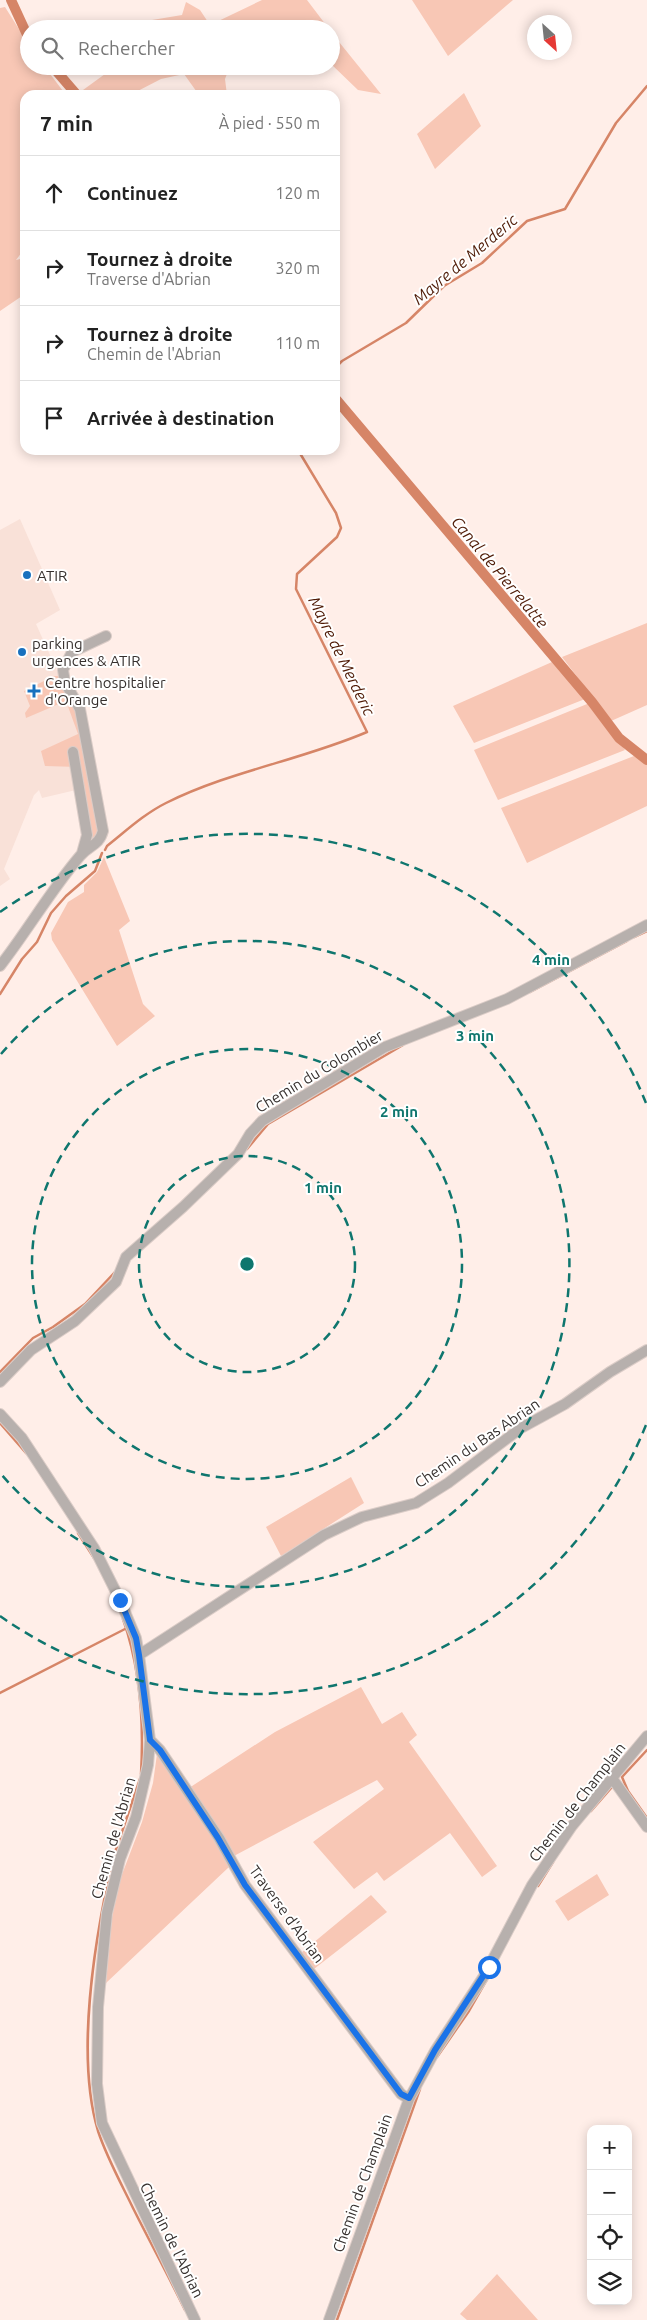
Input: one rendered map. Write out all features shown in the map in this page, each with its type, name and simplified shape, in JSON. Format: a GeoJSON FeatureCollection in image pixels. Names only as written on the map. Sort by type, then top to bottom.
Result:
{"type":"FeatureCollection","features":[{"type":"Feature","properties":{"kind":"street"},"geometry":{"type":"LineString","coordinates":[[0,966],[40,908],[82,853],[100,840],[103,831],[80,709],[65,682],[63,670],[72,652],[106,636]]}},
{"type":"Feature","properties":{"kind":"street"},"geometry":{"type":"LineString","coordinates":[[73,752],[87,835],[82,853]]}},
{"type":"Feature","properties":{"kind":"street","name":"Chemin du Colombier"},"geometry":{"type":"LineString","coordinates":[[0,1382],[31,1350],[75,1321],[116,1282],[126,1257],[183,1207],[238,1154],[250,1134],[262,1121],[385,1047],[507,999],[647,925]]}},
{"type":"Feature","properties":{"kind":"street","name":"Chemin du Bas Abrian"},"geometry":{"type":"LineString","coordinates":[[139,1655],[233,1597],[324,1535],[362,1518],[416,1503],[448,1483],[522,1428],[565,1404],[610,1372],[647,1350]]}},
{"type":"Feature","properties":{"kind":"street","name":"Chemin de l'Abrian"},"geometry":{"type":"LineString","coordinates":[[0,1414],[22,1438],[94,1548],[120,1600],[136,1638],[150,1740],[148,1765],[136,1817],[120,1859],[107,1913],[98,2007],[97,2084],[102,2123],[194,2320]]}},
{"type":"Feature","properties":{"kind":"street","name":"Chemin de Champlain"},"geometry":{"type":"LineString","coordinates":[[329,2320],[409,2098],[435,2050],[484,1976],[532,1885],[572,1826],[647,1736]]}},
{"type":"Feature","properties":{"kind":"street","name":"Traverse d'Abrian"},"geometry":{"type":"LineString","coordinates":[[150,1740],[160,1750],[218,1838],[245,1885],[401,2094],[409,2098]]}},
{"type":"Feature","properties":{"kind":"street"},"geometry":{"type":"LineString","coordinates":[[612,1778],[647,1826]]}},
{"type":"Feature","properties":{"kind":"shaded area"},"geometry":{"type":"Polygon","coordinates":[[[262,0],[307,0],[322,20],[220,20],[262,0]]]}},
{"type":"Feature","properties":{"kind":"shaded area"},"geometry":{"type":"Polygon","coordinates":[[[412,0],[513,0],[448,56],[412,0]]]}},
{"type":"Feature","properties":{"kind":"shaded area"},"geometry":{"type":"Polygon","coordinates":[[[186,2],[200,10],[207,20],[152,20],[182,15],[186,2]]]}},
{"type":"Feature","properties":{"kind":"shaded area"},"geometry":{"type":"Polygon","coordinates":[[[5,7],[20,31],[20,75],[51,75],[62,90],[20,90],[20,255],[16,260],[20,259],[20,297],[0,311],[0,8],[5,7]]]}},
{"type":"Feature","properties":{"kind":"shaded area"},"geometry":{"type":"Polygon","coordinates":[[[340,43],[381,94],[358,90],[340,73],[340,43]]]}},
{"type":"Feature","properties":{"kind":"shaded area"},"geometry":{"type":"Polygon","coordinates":[[[104,75],[179,75],[161,79],[140,90],[83,90],[104,75]]]}},
{"type":"Feature","properties":{"kind":"shaded area"},"geometry":{"type":"Polygon","coordinates":[[[185,75],[227,75],[226,90],[195,90],[185,75]]]}},
{"type":"Feature","properties":{"kind":"shaded area"},"geometry":{"type":"Polygon","coordinates":[[[464,93],[481,126],[435,169],[417,134],[464,93]]]}},
{"type":"Feature","properties":{"kind":"shaded area","name":"Centre hospitalier d'Orange"},"geometry":{"type":"Polygon","coordinates":[[[20,519],[60,610],[36,624],[59,675],[81,734],[76,790],[42,798],[39,790],[34,795],[4,869],[10,879],[0,886],[0,530],[20,519]]]}},
{"type":"Feature","properties":{"kind":"shaded area"},"geometry":{"type":"Polygon","coordinates":[[[647,623],[647,705],[611,721],[562,657],[647,623]]]}},
{"type":"Feature","properties":{"kind":"shaded area"},"geometry":{"type":"Polygon","coordinates":[[[552,662],[585,699],[474,743],[453,706],[552,662]]]}},
{"type":"Feature","properties":{"kind":"shaded area"},"geometry":{"type":"Polygon","coordinates":[[[54,676],[62,676],[79,709],[101,830],[93,841],[78,767],[45,766],[41,751],[78,734],[66,701],[26,718],[25,713],[30,706],[24,691],[54,676]]]}},
{"type":"Feature","properties":{"kind":"shaded area"},"geometry":{"type":"Polygon","coordinates":[[[592,702],[625,750],[498,800],[474,750],[592,702]]]}},
{"type":"Feature","properties":{"kind":"shaded area"},"geometry":{"type":"Polygon","coordinates":[[[634,756],[647,764],[647,806],[527,863],[501,808],[634,756]]]}},
{"type":"Feature","properties":{"kind":"shaded area"},"geometry":{"type":"Polygon","coordinates":[[[104,857],[130,921],[119,930],[143,1004],[155,1016],[117,1046],[52,940],[51,933],[68,902],[84,892],[84,885],[97,872],[104,857]]]}},
{"type":"Feature","properties":{"kind":"shaded area"},"geometry":{"type":"Polygon","coordinates":[[[351,1477],[364,1503],[281,1556],[266,1527],[351,1477]]]}},
{"type":"Feature","properties":{"kind":"shaded area"},"geometry":{"type":"Polygon","coordinates":[[[361,1687],[382,1724],[402,1712],[417,1735],[409,1742],[497,1866],[482,1877],[450,1833],[384,1881],[377,1872],[354,1889],[313,1842],[384,1789],[377,1780],[232,1857],[189,1788],[275,1732],[361,1687]]]}},
{"type":"Feature","properties":{"kind":"shaded area"},"geometry":{"type":"Polygon","coordinates":[[[157,1754],[214,1837],[229,1867],[106,1983],[112,1917],[121,1877],[142,1822],[153,1783],[157,1754]]]}},
{"type":"Feature","properties":{"kind":"shaded area"},"geometry":{"type":"Polygon","coordinates":[[[597,1874],[609,1895],[568,1921],[555,1901],[597,1874]]]}},
{"type":"Feature","properties":{"kind":"shaded area"},"geometry":{"type":"Polygon","coordinates":[[[371,1895],[387,1912],[314,1969],[301,1953],[371,1895]]]}},
{"type":"Feature","properties":{"kind":"shaded area"},"geometry":{"type":"Polygon","coordinates":[[[497,2274],[538,2320],[467,2320],[460,2314],[497,2274]]]}},
{"type":"Feature","properties":{"kind":"waterway","name":"Canal de Pierrelatte"},"geometry":{"type":"LineString","coordinates":[[11,0],[20,20]]}},
{"type":"Feature","properties":{"kind":"waterway","name":"Canal de Pierrelatte"},"geometry":{"type":"LineString","coordinates":[[60,75],[73,90]]}},
{"type":"Feature","properties":{"kind":"waterway","name":"Mayre de Merderic"},"geometry":{"type":"LineString","coordinates":[[340,363],[406,323],[444,286],[482,263],[527,221],[565,209],[616,123],[647,86]]}},
{"type":"Feature","properties":{"kind":"waterway","name":"Canal de Pierrelatte"},"geometry":{"type":"LineString","coordinates":[[340,404],[592,702],[619,738],[647,760]]}},
{"type":"Feature","properties":{"kind":"waterway","name":"Mayre de Merderic"},"geometry":{"type":"LineString","coordinates":[[105,850],[107,846],[150,812],[190,792],[367,732],[296,589],[297,574],[337,537],[341,528],[336,513],[301,455]]}},
{"type":"Feature","properties":{"kind":"waterway","name":"Mayre de Merderic"},"geometry":{"type":"LineString","coordinates":[[0,994],[22,959],[37,942],[51,913],[66,896],[95,871],[102,853]]}},
{"type":"Feature","properties":{"kind":"waterway"},"geometry":{"type":"LineString","coordinates":[[634,937],[647,931]]}},
{"type":"Feature","properties":{"kind":"waterway"},"geometry":{"type":"LineString","coordinates":[[530,992],[627,941]]}},
{"type":"Feature","properties":{"kind":"waterway"},"geometry":{"type":"LineString","coordinates":[[247,1149],[268,1124],[403,1045]]}},
{"type":"Feature","properties":{"kind":"waterway"},"geometry":{"type":"LineString","coordinates":[[0,1372],[33,1338],[53,1327],[85,1304],[115,1272]]}},
{"type":"Feature","properties":{"kind":"waterway"},"geometry":{"type":"LineString","coordinates":[[0,1423],[26,1453]]}},
{"type":"Feature","properties":{"kind":"waterway"},"geometry":{"type":"LineString","coordinates":[[78,1533],[94,1558]]}},
{"type":"Feature","properties":{"kind":"waterway"},"geometry":{"type":"LineString","coordinates":[[123,1619],[129,1637],[140,1695],[141,1774]]}},
{"type":"Feature","properties":{"kind":"waterway"},"geometry":{"type":"LineString","coordinates":[[0,1693],[125,1629]]}},
{"type":"Feature","properties":{"kind":"waterway"},"geometry":{"type":"LineString","coordinates":[[647,1750],[622,1777],[628,1791],[647,1818]]}},
{"type":"Feature","properties":{"kind":"waterway"},"geometry":{"type":"LineString","coordinates":[[113,1858],[140,1779]]}},
{"type":"Feature","properties":{"kind":"waterway"},"geometry":{"type":"LineString","coordinates":[[591,1811],[612,1787]]}},
{"type":"Feature","properties":{"kind":"waterway"},"geometry":{"type":"LineString","coordinates":[[538,1886],[553,1862]]}},
{"type":"Feature","properties":{"kind":"waterway"},"geometry":{"type":"LineString","coordinates":[[110,1871],[98,1933],[90,2001],[88,2070],[92,2102],[98,2131],[110,2161],[185,2310]]}},
{"type":"Feature","properties":{"kind":"waterway"},"geometry":{"type":"LineString","coordinates":[[437,2057],[469,2011],[493,1969]]}},
{"type":"Feature","properties":{"kind":"waterway"},"geometry":{"type":"LineString","coordinates":[[337,2320],[420,2089]]}},
{"type":"Feature","properties":{"kind":"place","name":"ATIR"},"geometry":{"type":"Point","coordinates":[27,575]}},
{"type":"Feature","properties":{"kind":"place","name":"parking urgences & ATIR"},"geometry":{"type":"Point","coordinates":[22,652]}},
{"type":"Feature","properties":{"kind":"place","name":"Centre hospitalier d'Orange"},"geometry":{"type":"Point","coordinates":[34,691]}},
{"type":"Feature","properties":{"kind":"route"},"geometry":{"type":"LineString","coordinates":[[120,1600],[136,1638],[150,1740],[160,1750],[218,1838],[245,1885],[382,2066],[401,2094],[409,2098],[435,2050],[489,1967]]}}]}
